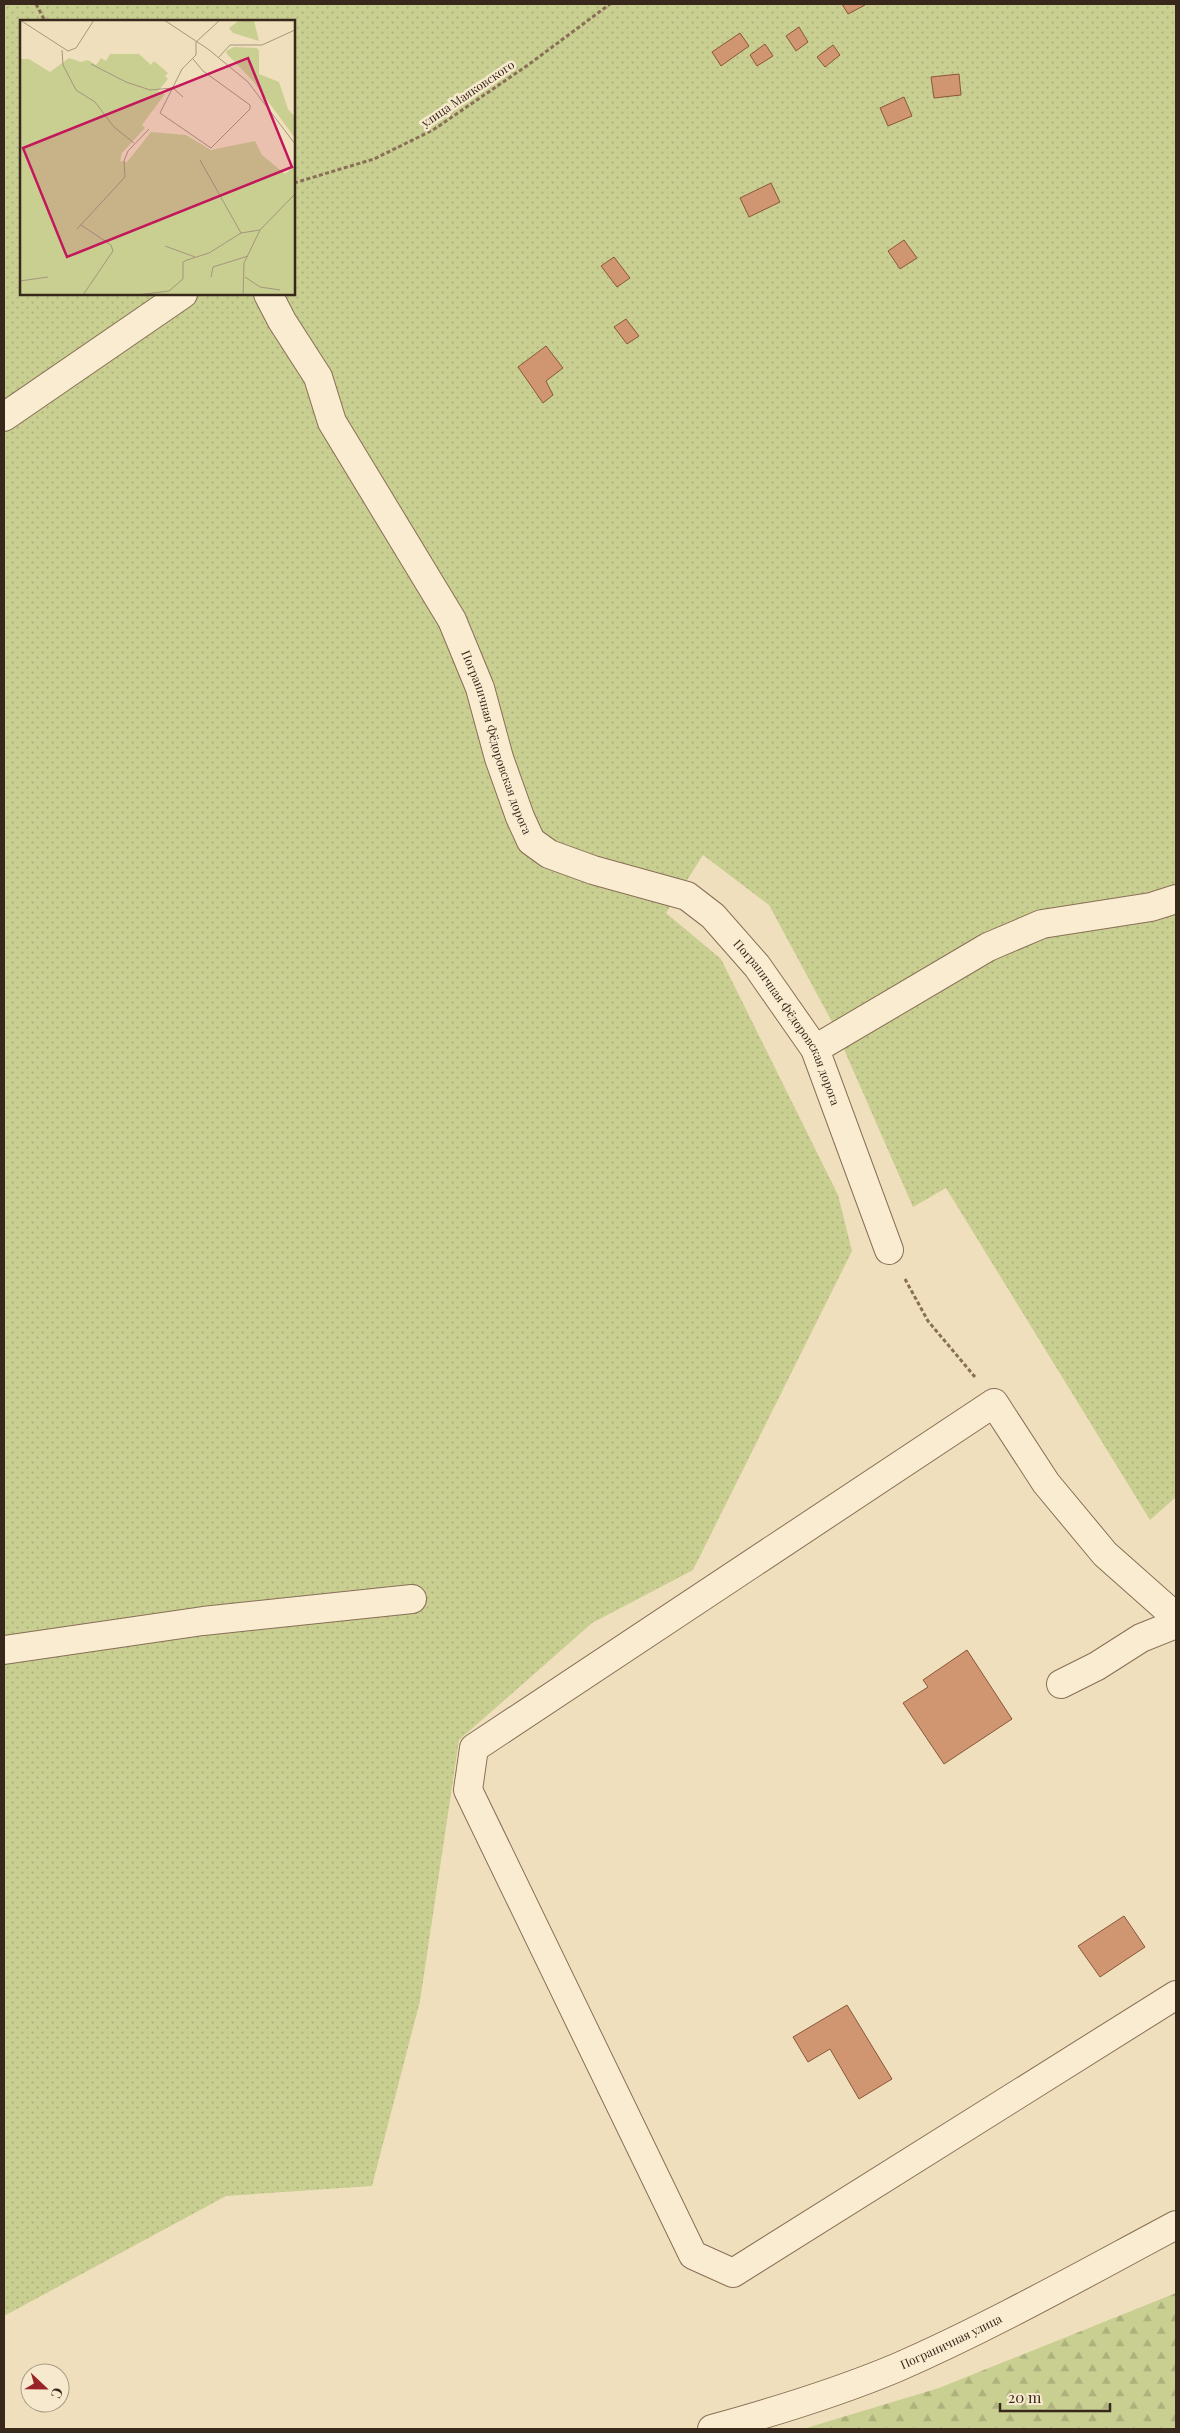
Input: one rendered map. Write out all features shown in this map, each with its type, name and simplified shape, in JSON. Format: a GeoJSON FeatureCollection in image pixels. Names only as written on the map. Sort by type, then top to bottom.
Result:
{"type":"FeatureCollection","features":[{"type":"Feature","properties":{"kind":"street"},"geometry":{"type":"LineString","coordinates":[[4,417],[182,295]]}},
{"type":"Feature","properties":{"kind":"street","name":"Пограничная Фёдоровская дорога"},"geometry":{"type":"LineString","coordinates":[[269,295],[282,321],[318,377],[332,422],[452,620],[480,688],[499,758],[520,817],[531,841],[549,854],[593,870],[687,896],[713,916],[757,966],[815,1049],[889,1250]]}},
{"type":"Feature","properties":{"kind":"street"},"geometry":{"type":"LineString","coordinates":[[815,1049],[988,947],[1042,924],[1150,907],[1176,899]]}},
{"type":"Feature","properties":{"kind":"street"},"geometry":{"type":"LineString","coordinates":[[1176,1617],[1105,1554],[1046,1483],[994,1403],[474,1748],[468,1790],[694,2255],[732,2273],[1176,1995]]}},
{"type":"Feature","properties":{"kind":"street"},"geometry":{"type":"LineString","coordinates":[[4,1650],[203,1621],[412,1599]]}},
{"type":"Feature","properties":{"kind":"street"},"geometry":{"type":"LineString","coordinates":[[1061,1684],[1097,1666],[1141,1638],[1176,1624]]}},
{"type":"Feature","properties":{"kind":"street","name":"Пограничная улица"},"geometry":{"type":"LineString","coordinates":[[712,2429],[824,2396],[894,2368],[961,2338],[1176,2225]]}},
{"type":"Feature","properties":{"kind":"path"},"geometry":{"type":"LineString","coordinates":[[36,4],[45,20]]}},
{"type":"Feature","properties":{"kind":"path","name":"улица Маяковского"},"geometry":{"type":"LineString","coordinates":[[295,183],[374,159],[433,130],[610,4]]}},
{"type":"Feature","properties":{"kind":"path"},"geometry":{"type":"LineString","coordinates":[[889,1250],[928,1321],[968,1368],[994,1403]]}},
{"type":"Feature","properties":{"kind":"green space"},"geometry":{"type":"Polygon","coordinates":[[[4,4],[1176,4],[1176,1497],[1150,1520],[946,1188],[913,1207],[832,1022],[769,905],[703,855],[666,913],[721,959],[838,1195],[852,1251],[693,1570],[592,1623],[459,1740],[420,2001],[372,2186],[226,2196],[4,2316],[4,4]]]}},
{"type":"Feature","properties":{"kind":"green space"},"geometry":{"type":"Polygon","coordinates":[[[1176,2293],[1176,2429],[803,2429],[939,2388],[1176,2293]]]}},
{"type":"Feature","properties":{"kind":"building"},"geometry":{"type":"Polygon","coordinates":[[[842,4],[865,4],[865,5],[848,14],[842,4]]]}},
{"type":"Feature","properties":{"kind":"building"},"geometry":{"type":"Polygon","coordinates":[[[799,27],[808,42],[796,51],[786,36],[799,27]]]}},
{"type":"Feature","properties":{"kind":"building"},"geometry":{"type":"Polygon","coordinates":[[[740,33],[749,46],[721,66],[712,52],[740,33]]]}},
{"type":"Feature","properties":{"kind":"building"},"geometry":{"type":"Polygon","coordinates":[[[765,44],[773,56],[757,66],[750,55],[765,44]]]}},
{"type":"Feature","properties":{"kind":"building"},"geometry":{"type":"Polygon","coordinates":[[[833,45],[840,55],[825,67],[817,57],[833,45]]]}},
{"type":"Feature","properties":{"kind":"building"},"geometry":{"type":"Polygon","coordinates":[[[959,74],[961,95],[934,98],[931,77],[959,74]]]}},
{"type":"Feature","properties":{"kind":"building"},"geometry":{"type":"Polygon","coordinates":[[[904,97],[912,116],[888,126],[880,108],[904,97]]]}},
{"type":"Feature","properties":{"kind":"building"},"geometry":{"type":"Polygon","coordinates":[[[771,183],[780,202],[749,217],[740,198],[771,183]]]}},
{"type":"Feature","properties":{"kind":"building"},"geometry":{"type":"Polygon","coordinates":[[[904,240],[917,258],[900,269],[888,251],[904,240]]]}},
{"type":"Feature","properties":{"kind":"building"},"geometry":{"type":"Polygon","coordinates":[[[614,257],[630,278],[617,287],[601,266],[614,257]]]}},
{"type":"Feature","properties":{"kind":"building"},"geometry":{"type":"Polygon","coordinates":[[[626,319],[639,336],[627,344],[614,327],[626,319]]]}},
{"type":"Feature","properties":{"kind":"building"},"geometry":{"type":"Polygon","coordinates":[[[546,346],[563,368],[546,381],[553,395],[543,403],[518,367],[546,346]]]}},
{"type":"Feature","properties":{"kind":"building"},"geometry":{"type":"Polygon","coordinates":[[[967,1650],[1012,1719],[944,1764],[903,1703],[928,1687],[923,1680],[967,1650]]]}},
{"type":"Feature","properties":{"kind":"building"},"geometry":{"type":"Polygon","coordinates":[[[1124,1916],[1145,1947],[1100,1977],[1078,1946],[1124,1916]]]}},
{"type":"Feature","properties":{"kind":"building"},"geometry":{"type":"Polygon","coordinates":[[[847,2005],[892,2079],[859,2099],[830,2049],[808,2062],[793,2037],[847,2005]]]}}]}
